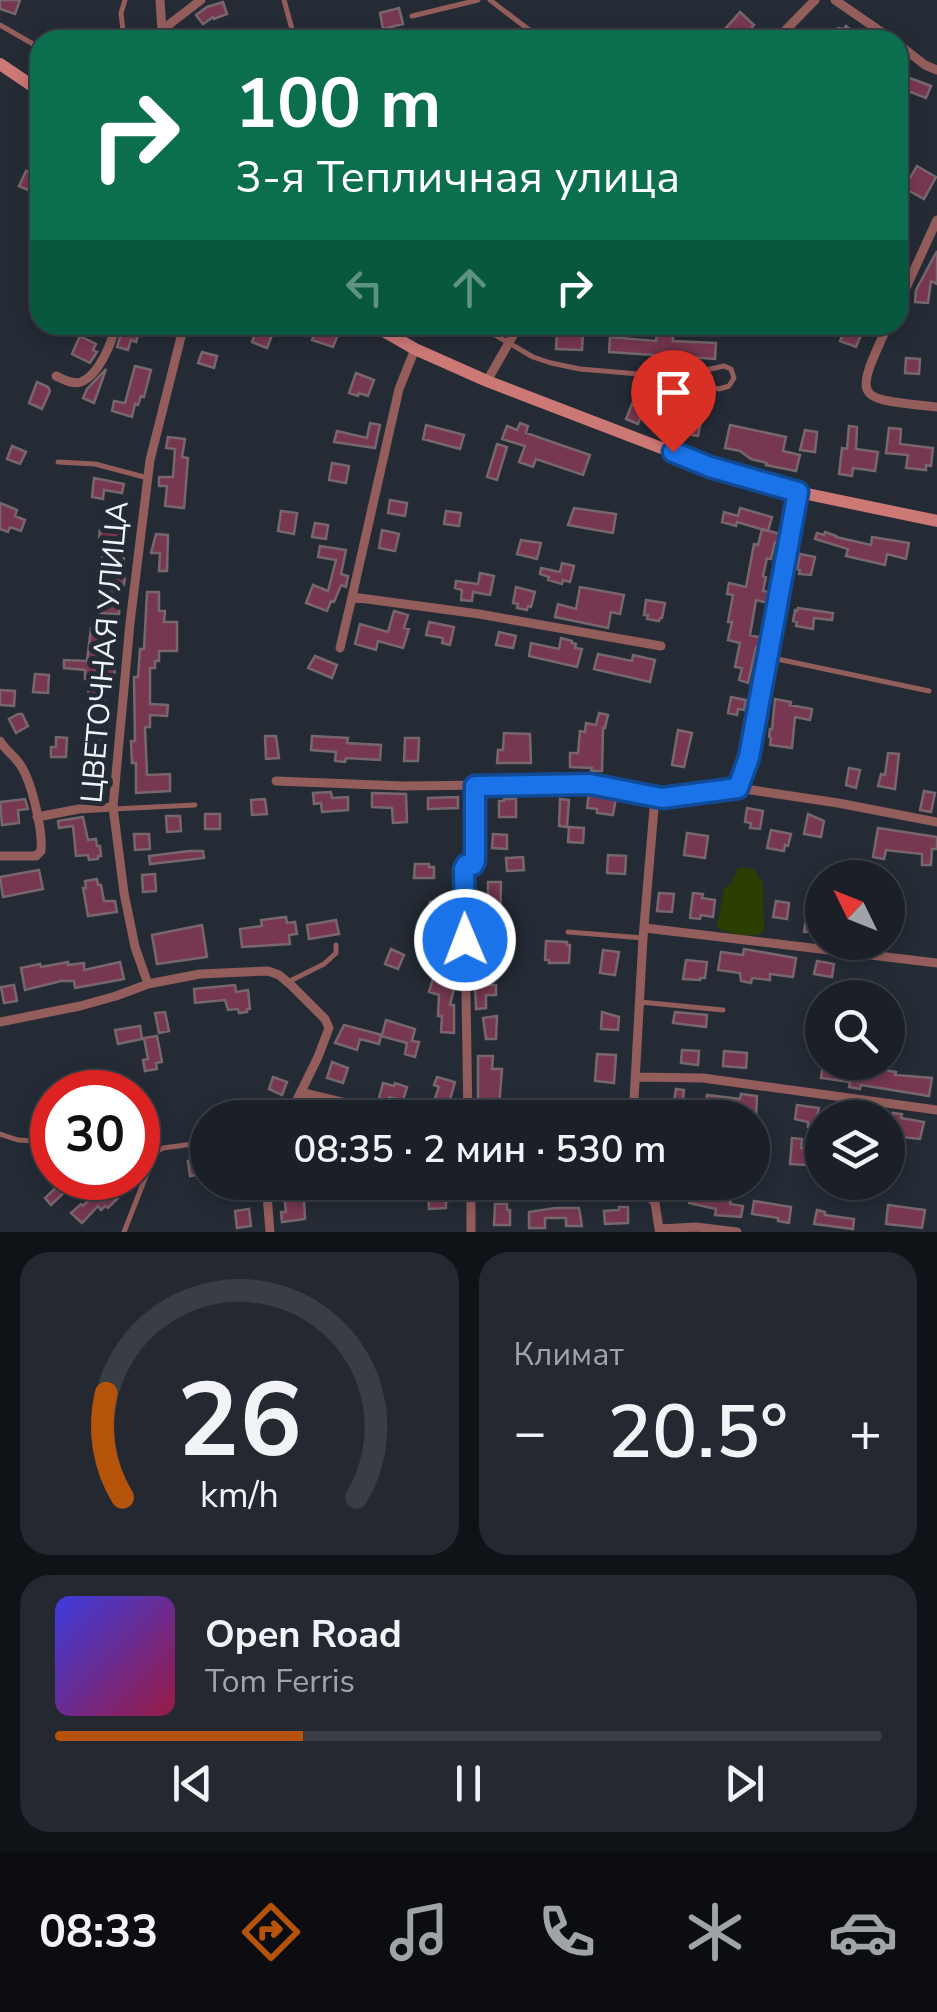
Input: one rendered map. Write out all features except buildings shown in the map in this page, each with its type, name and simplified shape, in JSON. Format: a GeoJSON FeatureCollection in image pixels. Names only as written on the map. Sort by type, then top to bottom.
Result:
{"type":"FeatureCollection","features":[{"type":"Feature","properties":{"kind":"main road"},"geometry":{"type":"LineString","coordinates":[[0,64],[30,84]]}},
{"type":"Feature","properties":{"kind":"main road"},"geometry":{"type":"LineString","coordinates":[[391,335],[487,380],[710,467],[798,492],[937,521]]}},
{"type":"Feature","properties":{"kind":"street"},"geometry":{"type":"LineString","coordinates":[[158,30],[160,0]]}},
{"type":"Feature","properties":{"kind":"street"},"geometry":{"type":"LineString","coordinates":[[165,30],[201,0]]}},
{"type":"Feature","properties":{"kind":"street"},"geometry":{"type":"LineString","coordinates":[[786,30],[815,0]]}},
{"type":"Feature","properties":{"kind":"street"},"geometry":{"type":"LineString","coordinates":[[834,0],[878,30]]}},
{"type":"Feature","properties":{"kind":"street"},"geometry":{"type":"LineString","coordinates":[[908,52],[937,70]]}},
{"type":"Feature","properties":{"kind":"street"},"geometry":{"type":"LineString","coordinates":[[908,282],[937,220]]}},
{"type":"Feature","properties":{"kind":"street"},"geometry":{"type":"LineString","coordinates":[[56,376],[73,382],[85,380],[105,355],[112,335]]}},
{"type":"Feature","properties":{"kind":"street","name":"ЦВЕТОЧНАЯ УЛИЦА"},"geometry":{"type":"LineString","coordinates":[[148,984],[135,947],[124,893],[113,808],[150,460],[181,335]]}},
{"type":"Feature","properties":{"kind":"street"},"geometry":{"type":"LineString","coordinates":[[487,380],[513,335]]}},
{"type":"Feature","properties":{"kind":"street"},"geometry":{"type":"LineString","coordinates":[[883,335],[865,378],[865,388],[876,400],[937,407]]}},
{"type":"Feature","properties":{"kind":"street"},"geometry":{"type":"LineString","coordinates":[[340,648],[399,389],[415,348]]}},
{"type":"Feature","properties":{"kind":"street"},"geometry":{"type":"LineString","coordinates":[[738,788],[749,757],[798,492]]}},
{"type":"Feature","properties":{"kind":"street"},"geometry":{"type":"LineString","coordinates":[[352,597],[479,614],[661,646]]}},
{"type":"Feature","properties":{"kind":"street"},"geometry":{"type":"LineString","coordinates":[[0,741],[23,768],[42,842],[39,853],[31,856],[0,856]]}},
{"type":"Feature","properties":{"kind":"street"},"geometry":{"type":"LineString","coordinates":[[276,781],[404,786],[590,784],[655,797],[738,788],[937,822]]}},
{"type":"Feature","properties":{"kind":"street"},"geometry":{"type":"LineString","coordinates":[[468,1100],[464,869],[475,861],[475,786]]}},
{"type":"Feature","properties":{"kind":"street"},"geometry":{"type":"LineString","coordinates":[[634,1100],[655,797]]}},
{"type":"Feature","properties":{"kind":"street"},"geometry":{"type":"LineString","coordinates":[[37,817],[113,808]]}},
{"type":"Feature","properties":{"kind":"street"},"geometry":{"type":"LineString","coordinates":[[644,933],[937,963]]}},
{"type":"Feature","properties":{"kind":"street"},"geometry":{"type":"LineString","coordinates":[[0,1022],[80,1006],[148,984],[216,972],[274,973],[327,1022],[328,1031],[297,1100]]}},
{"type":"Feature","properties":{"kind":"street"},"geometry":{"type":"LineString","coordinates":[[636,1077],[703,1078],[937,1110]]}},
{"type":"Feature","properties":{"kind":"street"},"geometry":{"type":"LineString","coordinates":[[301,1092],[334,1100]]}},
{"type":"Feature","properties":{"kind":"street"},"geometry":{"type":"LineString","coordinates":[[267,1200],[270,1232]]}},
{"type":"Feature","properties":{"kind":"street"},"geometry":{"type":"LineString","coordinates":[[471,1232],[472,1200]]}},
{"type":"Feature","properties":{"kind":"street"},"geometry":{"type":"LineString","coordinates":[[652,1200],[658,1230],[696,1227],[737,1232]]}},
{"type":"Feature","properties":{"kind":"lane"},"geometry":{"type":"LineString","coordinates":[[123,30],[121,13],[125,0]]}},
{"type":"Feature","properties":{"kind":"lane"},"geometry":{"type":"LineString","coordinates":[[284,0],[292,30]]}},
{"type":"Feature","properties":{"kind":"lane"},"geometry":{"type":"LineString","coordinates":[[412,16],[478,0]]}},
{"type":"Feature","properties":{"kind":"lane"},"geometry":{"type":"LineString","coordinates":[[490,0],[529,30]]}},
{"type":"Feature","properties":{"kind":"lane"},"geometry":{"type":"LineString","coordinates":[[0,25],[30,42]]}},
{"type":"Feature","properties":{"kind":"lane"},"geometry":{"type":"LineString","coordinates":[[492,335],[551,364],[674,377],[719,390],[729,386],[734,378],[731,369],[724,366],[674,377]]}},
{"type":"Feature","properties":{"kind":"lane"},"geometry":{"type":"LineString","coordinates":[[58,462],[95,464],[148,478]]}},
{"type":"Feature","properties":{"kind":"lane"},"geometry":{"type":"LineString","coordinates":[[768,656],[929,691]]}},
{"type":"Feature","properties":{"kind":"lane"},"geometry":{"type":"LineString","coordinates":[[113,808],[195,805]]}},
{"type":"Feature","properties":{"kind":"lane"},"geometry":{"type":"LineString","coordinates":[[568,932],[644,933]]}},
{"type":"Feature","properties":{"kind":"lane"},"geometry":{"type":"LineString","coordinates":[[288,982],[330,960],[336,954],[336,945]]}},
{"type":"Feature","properties":{"kind":"lane"},"geometry":{"type":"LineString","coordinates":[[640,1002],[723,1010]]}},
{"type":"Feature","properties":{"kind":"lane"},"geometry":{"type":"LineString","coordinates":[[0,1134],[30,1141]]}},
{"type":"Feature","properties":{"kind":"lane"},"geometry":{"type":"LineString","coordinates":[[160,1150],[190,1145]]}},
{"type":"Feature","properties":{"kind":"lane"},"geometry":{"type":"LineString","coordinates":[[124,1232],[138,1200]]}},
{"type":"Feature","properties":{"kind":"green space"},"geometry":{"type":"Polygon","coordinates":[[[737,869],[754,870],[763,883],[761,934],[739,935],[717,927],[724,889],[733,881],[737,869]]]}},
{"type":"Feature","properties":{"kind":"route"},"geometry":{"type":"LineString","coordinates":[[465,940],[464,869],[475,861],[475,786],[590,784],[662,798],[738,788],[749,757],[798,492],[710,467],[673,452]]}}]}
